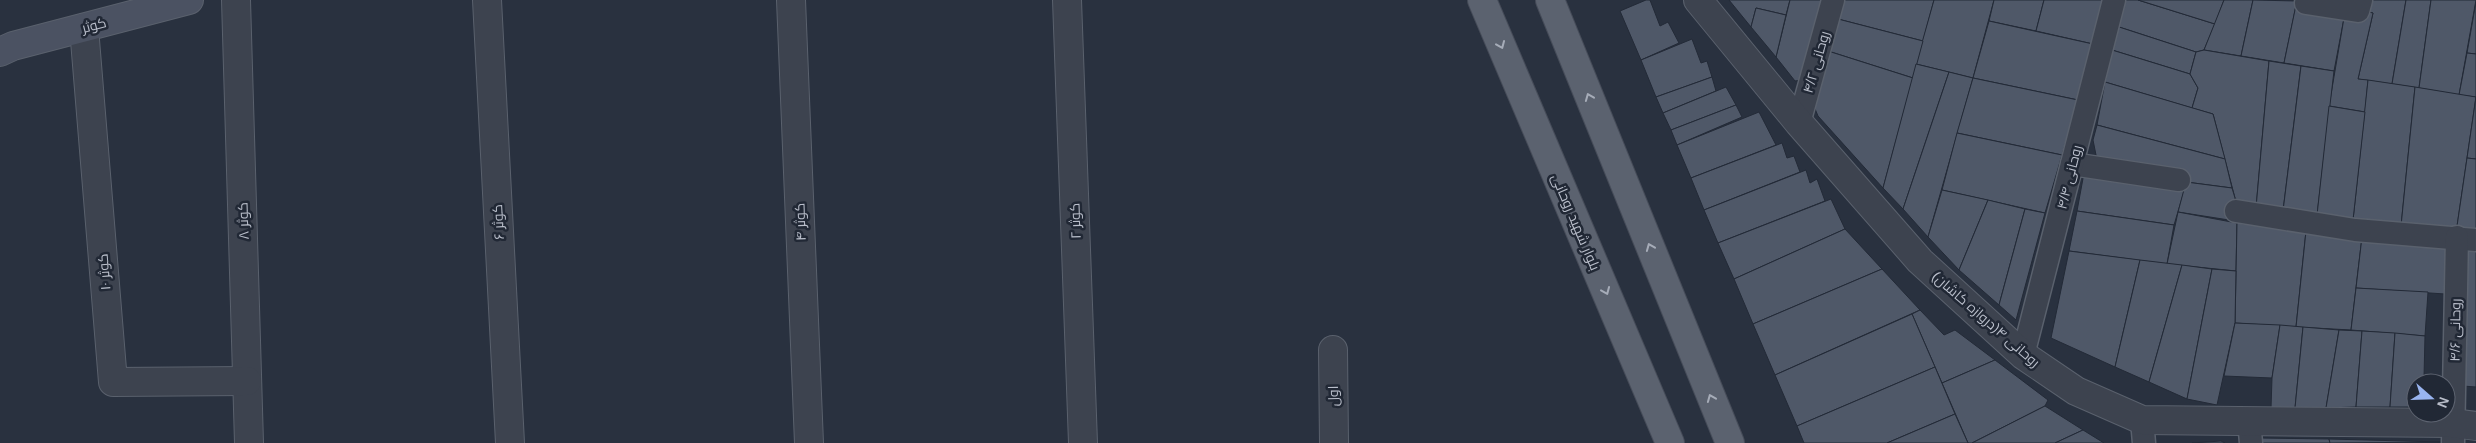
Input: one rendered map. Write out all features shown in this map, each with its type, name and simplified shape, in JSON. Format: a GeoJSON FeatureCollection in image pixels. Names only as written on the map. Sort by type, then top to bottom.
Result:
{"type":"FeatureCollection","features":[{"type":"Feature","properties":{"kind":"main road","name":"بلوار شهید روحانی"},"geometry":{"type":"LineString","coordinates":[[1482,0],[1670,443]]}},
{"type":"Feature","properties":{"kind":"main road"},"geometry":{"type":"LineString","coordinates":[[1550,0],[1730,443]]}},
{"type":"Feature","properties":{"kind":"street","name":"کوثر"},"geometry":{"type":"LineString","coordinates":[[0,52],[188,0]]}},
{"type":"Feature","properties":{"kind":"street","name":"کوثر ۸"},"geometry":{"type":"LineString","coordinates":[[236,0],[249,443]]}},
{"type":"Feature","properties":{"kind":"street","name":"کوثر ۶"},"geometry":{"type":"LineString","coordinates":[[487,0],[510,443]]}},
{"type":"Feature","properties":{"kind":"street","name":"کوثر ۴"},"geometry":{"type":"LineString","coordinates":[[791,0],[809,443]]}},
{"type":"Feature","properties":{"kind":"street","name":"کوثر ۲"},"geometry":{"type":"LineString","coordinates":[[1067,0],[1083,443]]}},
{"type":"Feature","properties":{"kind":"street","name":"روحانی ۴(دروازه کاشان)"},"geometry":{"type":"LineString","coordinates":[[1698,0],[1799,123],[1920,261],[2024,354],[2076,391],[2143,431],[2461,431]]}},
{"type":"Feature","properties":{"kind":"street","name":"کوثر ۱۰"},"geometry":{"type":"LineString","coordinates":[[84,28],[113,382],[247,381]]}},
{"type":"Feature","properties":{"kind":"street","name":"اول"},"geometry":{"type":"LineString","coordinates":[[1332,350],[1334,443]]}},
{"type":"Feature","properties":{"kind":"lane","name":"روحانی ۴/۲"},"geometry":{"type":"LineString","coordinates":[[1799,123],[1833,0]]}},
{"type":"Feature","properties":{"kind":"lane","name":"روحانی ۴/۴"},"geometry":{"type":"LineString","coordinates":[[2024,354],[2114,0]]}},
{"type":"Feature","properties":{"kind":"lane"},"geometry":{"type":"LineString","coordinates":[[2306,3],[2358,12],[2361,0]]}},
{"type":"Feature","properties":{"kind":"lane"},"geometry":{"type":"LineString","coordinates":[[2072,164],[2179,180]]}},
{"type":"Feature","properties":{"kind":"lane"},"geometry":{"type":"LineString","coordinates":[[2236,211],[2354,230],[2467,239]]}},
{"type":"Feature","properties":{"kind":"lane","name":"روحانی ۴/۶"},"geometry":{"type":"LineString","coordinates":[[2461,431],[2467,239]]}},
{"type":"Feature","properties":{"kind":"building"},"geometry":{"type":"Polygon","coordinates":[[[1650,0],[1660,26],[1668,22],[1679,43],[1641,60],[1620,11],[1650,0]]]}},
{"type":"Feature","properties":{"kind":"building"},"geometry":{"type":"Polygon","coordinates":[[[1729,0],[1790,0],[1786,15],[1756,8],[1751,27],[1729,0]]]}},
{"type":"Feature","properties":{"kind":"building"},"geometry":{"type":"Polygon","coordinates":[[[1790,0],[1822,0],[1802,80],[1795,81],[1776,57],[1790,0]]]}},
{"type":"Feature","properties":{"kind":"building"},"geometry":{"type":"Polygon","coordinates":[[[1843,0],[1934,0],[1923,41],[1838,19],[1843,0]]]}},
{"type":"Feature","properties":{"kind":"building"},"geometry":{"type":"Polygon","coordinates":[[[1934,0],[1994,0],[1973,78],[1916,64],[1934,0]]]}},
{"type":"Feature","properties":{"kind":"building"},"geometry":{"type":"Polygon","coordinates":[[[1994,0],[2044,0],[2036,31],[1989,21],[1994,0]]]}},
{"type":"Feature","properties":{"kind":"building"},"geometry":{"type":"Polygon","coordinates":[[[2044,0],[2105,0],[2093,44],[2036,31],[2044,0]]]}},
{"type":"Feature","properties":{"kind":"building"},"geometry":{"type":"Polygon","coordinates":[[[2122,0],[2138,0],[2215,24],[2204,50],[2196,52],[2116,26],[2122,0]]]}},
{"type":"Feature","properties":{"kind":"building"},"geometry":{"type":"Polygon","coordinates":[[[2138,0],[2224,0],[2215,24],[2138,0]]]}},
{"type":"Feature","properties":{"kind":"building"},"geometry":{"type":"Polygon","coordinates":[[[2224,0],[2253,0],[2241,56],[2204,50],[2224,0]]]}},
{"type":"Feature","properties":{"kind":"building"},"geometry":{"type":"Polygon","coordinates":[[[2253,0],[2297,1],[2284,63],[2241,56],[2253,0]]]}},
{"type":"Feature","properties":{"kind":"building"},"geometry":{"type":"Polygon","coordinates":[[[2362,0],[2406,0],[2392,84],[2358,79],[2373,13],[2358,10],[2362,0]]]}},
{"type":"Feature","properties":{"kind":"building"},"geometry":{"type":"Polygon","coordinates":[[[2406,0],[2431,0],[2419,88],[2392,84],[2406,0]]]}},
{"type":"Feature","properties":{"kind":"building"},"geometry":{"type":"Polygon","coordinates":[[[2431,0],[2476,0],[2459,95],[2419,88],[2431,0]]]}},
{"type":"Feature","properties":{"kind":"building"},"geometry":{"type":"Polygon","coordinates":[[[2476,2],[2476,54],[2467,53],[2476,2]]]}},
{"type":"Feature","properties":{"kind":"building"},"geometry":{"type":"Polygon","coordinates":[[[2296,5],[2344,18],[2334,71],[2284,63],[2296,5]]]}},
{"type":"Feature","properties":{"kind":"building"},"geometry":{"type":"Polygon","coordinates":[[[1756,8],[1786,15],[1776,57],[1751,27],[1756,8]]]}},
{"type":"Feature","properties":{"kind":"building"},"geometry":{"type":"Polygon","coordinates":[[[2358,10],[2373,13],[2358,79],[2368,80],[2365,112],[2329,106],[2344,18],[2358,10]]]}},
{"type":"Feature","properties":{"kind":"building"},"geometry":{"type":"Polygon","coordinates":[[[1838,19],[1923,41],[1913,78],[1828,51],[1838,19]]]}},
{"type":"Feature","properties":{"kind":"building"},"geometry":{"type":"Polygon","coordinates":[[[1989,21],[2093,44],[2078,100],[1973,78],[1989,21]]]}},
{"type":"Feature","properties":{"kind":"building"},"geometry":{"type":"Polygon","coordinates":[[[2116,26],[2196,52],[2190,74],[2112,50],[2116,26]]]}},
{"type":"Feature","properties":{"kind":"building"},"geometry":{"type":"Polygon","coordinates":[[[1692,39],[1701,63],[1707,61],[1712,77],[1656,97],[1641,60],[1692,39]]]}},
{"type":"Feature","properties":{"kind":"building"},"geometry":{"type":"Polygon","coordinates":[[[2112,50],[2190,74],[2198,88],[2192,108],[2105,82],[2112,50]]]}},
{"type":"Feature","properties":{"kind":"building"},"geometry":{"type":"Polygon","coordinates":[[[2204,50],[2269,61],[2256,208],[2244,206],[2235,198],[2213,114],[2192,108],[2198,88],[2190,74],[2196,52],[2204,50]]]}},
{"type":"Feature","properties":{"kind":"building"},"geometry":{"type":"Polygon","coordinates":[[[1828,51],[1913,78],[1883,188],[1818,116],[1813,104],[1828,51]]]}},
{"type":"Feature","properties":{"kind":"building"},"geometry":{"type":"Polygon","coordinates":[[[2467,53],[2476,54],[2476,97],[2459,95],[2467,53]]]}},
{"type":"Feature","properties":{"kind":"building"},"geometry":{"type":"Polygon","coordinates":[[[2269,61],[2301,66],[2283,211],[2256,208],[2269,61]]]}},
{"type":"Feature","properties":{"kind":"building"},"geometry":{"type":"Polygon","coordinates":[[[1916,64],[1949,72],[1903,209],[1883,188],[1916,64]]]}},
{"type":"Feature","properties":{"kind":"building"},"geometry":{"type":"Polygon","coordinates":[[[2301,66],[2334,71],[2317,215],[2283,211],[2301,66]]]}},
{"type":"Feature","properties":{"kind":"building"},"geometry":{"type":"Polygon","coordinates":[[[1949,72],[1973,78],[1928,237],[1903,209],[1949,72]]]}},
{"type":"Feature","properties":{"kind":"building"},"geometry":{"type":"Polygon","coordinates":[[[1712,77],[1716,91],[1663,113],[1656,97],[1712,77]]]}},
{"type":"Feature","properties":{"kind":"building"},"geometry":{"type":"Polygon","coordinates":[[[1973,78],[2078,100],[2062,155],[1957,133],[1973,78]]]}},
{"type":"Feature","properties":{"kind":"building"},"geometry":{"type":"Polygon","coordinates":[[[2368,80],[2415,87],[2401,226],[2353,220],[2368,80]]]}},
{"type":"Feature","properties":{"kind":"building"},"geometry":{"type":"Polygon","coordinates":[[[2105,82],[2213,114],[2225,159],[2097,125],[2105,82]]]}},
{"type":"Feature","properties":{"kind":"building"},"geometry":{"type":"Polygon","coordinates":[[[1726,87],[1736,105],[1671,130],[1663,113],[1726,87]]]}},
{"type":"Feature","properties":{"kind":"building"},"geometry":{"type":"Polygon","coordinates":[[[2415,87],[2476,97],[2456,233],[2401,226],[2415,87]]]}},
{"type":"Feature","properties":{"kind":"building"},"geometry":{"type":"Polygon","coordinates":[[[2476,97],[2476,159],[2467,158],[2476,97]]]}},
{"type":"Feature","properties":{"kind":"building"},"geometry":{"type":"Polygon","coordinates":[[[1736,105],[1742,117],[1677,145],[1671,130],[1736,105]]]}},
{"type":"Feature","properties":{"kind":"building"},"geometry":{"type":"Polygon","coordinates":[[[2329,106],[2365,112],[2353,220],[2317,215],[2329,106]]]}},
{"type":"Feature","properties":{"kind":"building"},"geometry":{"type":"Polygon","coordinates":[[[1759,112],[1776,145],[1691,178],[1677,145],[1759,112]]]}},
{"type":"Feature","properties":{"kind":"building"},"geometry":{"type":"Polygon","coordinates":[[[2097,125],[2225,159],[2232,188],[2186,182],[2097,160],[2093,140],[2097,125]]]}},
{"type":"Feature","properties":{"kind":"building"},"geometry":{"type":"Polygon","coordinates":[[[1957,133],[2062,155],[2045,213],[1942,190],[1957,133]]]}},
{"type":"Feature","properties":{"kind":"building"},"geometry":{"type":"Polygon","coordinates":[[[1782,143],[1787,158],[1794,156],[1800,172],[1704,210],[1691,178],[1782,143]]]}},
{"type":"Feature","properties":{"kind":"building"},"geometry":{"type":"Polygon","coordinates":[[[2467,158],[2476,159],[2476,235],[2456,233],[2467,158]]]}},
{"type":"Feature","properties":{"kind":"building"},"geometry":{"type":"Polygon","coordinates":[[[1806,170],[1810,183],[1817,179],[1825,201],[1718,243],[1704,210],[1806,170]]]}},
{"type":"Feature","properties":{"kind":"building"},"geometry":{"type":"Polygon","coordinates":[[[2084,173],[2185,188],[2174,225],[2077,211],[2084,173]]]}},
{"type":"Feature","properties":{"kind":"building"},"geometry":{"type":"Polygon","coordinates":[[[2186,182],[2232,188],[2235,198],[2229,220],[2178,212],[2186,182]]]}},
{"type":"Feature","properties":{"kind":"building"},"geometry":{"type":"Polygon","coordinates":[[[1942,190],[1988,200],[1959,270],[1928,237],[1942,190]]]}},
{"type":"Feature","properties":{"kind":"building"},"geometry":{"type":"Polygon","coordinates":[[[1831,199],[1845,229],[1734,279],[1718,243],[1831,199]]]}},
{"type":"Feature","properties":{"kind":"building"},"geometry":{"type":"Polygon","coordinates":[[[1988,200],[2025,209],[1999,305],[1959,270],[1988,200]]]}},
{"type":"Feature","properties":{"kind":"building"},"geometry":{"type":"Polygon","coordinates":[[[2025,209],[2045,213],[2016,320],[1999,305],[2025,209]]]}},
{"type":"Feature","properties":{"kind":"building"},"geometry":{"type":"Polygon","coordinates":[[[2077,211],[2174,225],[2167,264],[2069,251],[2077,211]]]}},
{"type":"Feature","properties":{"kind":"building"},"geometry":{"type":"Polygon","coordinates":[[[2178,212],[2237,223],[2236,271],[2167,264],[2178,212]]]}},
{"type":"Feature","properties":{"kind":"building"},"geometry":{"type":"Polygon","coordinates":[[[2237,223],[2306,231],[2296,327],[2235,323],[2237,223]]]}},
{"type":"Feature","properties":{"kind":"building"},"geometry":{"type":"Polygon","coordinates":[[[1845,229],[1882,269],[1753,324],[1734,279],[1845,229]]]}},
{"type":"Feature","properties":{"kind":"building"},"geometry":{"type":"Polygon","coordinates":[[[2306,231],[2362,237],[2351,330],[2296,327],[2306,231]]]}},
{"type":"Feature","properties":{"kind":"building"},"geometry":{"type":"Polygon","coordinates":[[[2362,237],[2452,246],[2445,294],[2356,288],[2362,237]]]}},
{"type":"Feature","properties":{"kind":"building"},"geometry":{"type":"Polygon","coordinates":[[[2463,248],[2476,249],[2476,387],[2456,386],[2456,373],[2450,373],[2463,248]]]}},
{"type":"Feature","properties":{"kind":"building"},"geometry":{"type":"Polygon","coordinates":[[[2069,251],[2140,260],[2115,367],[2051,338],[2069,251]]]}},
{"type":"Feature","properties":{"kind":"building"},"geometry":{"type":"Polygon","coordinates":[[[2140,260],[2182,265],[2149,382],[2115,367],[2140,260]]]}},
{"type":"Feature","properties":{"kind":"building"},"geometry":{"type":"Polygon","coordinates":[[[2182,265],[2212,269],[2187,399],[2149,382],[2182,265]]]}},
{"type":"Feature","properties":{"kind":"building"},"geometry":{"type":"Polygon","coordinates":[[[1882,269],[1920,310],[1775,375],[1753,324],[1882,269]]]}},
{"type":"Feature","properties":{"kind":"building"},"geometry":{"type":"Polygon","coordinates":[[[2212,269],[2236,271],[2235,323],[2217,405],[2187,399],[2212,269]]]}},
{"type":"Feature","properties":{"kind":"building"},"geometry":{"type":"Polygon","coordinates":[[[2356,288],[2428,292],[2425,336],[2351,330],[2356,288]]]}},
{"type":"Feature","properties":{"kind":"building"},"geometry":{"type":"Polygon","coordinates":[[[1920,310],[1944,335],[1955,330],[1995,360],[1942,383],[1912,314],[1920,310]]]}},
{"type":"Feature","properties":{"kind":"building"},"geometry":{"type":"Polygon","coordinates":[[[1912,314],[1935,367],[1797,426],[1775,375],[1912,314]]]}},
{"type":"Feature","properties":{"kind":"building"},"geometry":{"type":"Polygon","coordinates":[[[2235,323],[2280,325],[2272,378],[2224,376],[2235,323]]]}},
{"type":"Feature","properties":{"kind":"building"},"geometry":{"type":"Polygon","coordinates":[[[2280,325],[2303,327],[2295,408],[2271,408],[2272,378],[2280,325]]]}},
{"type":"Feature","properties":{"kind":"building"},"geometry":{"type":"Polygon","coordinates":[[[2303,327],[2339,330],[2326,408],[2295,408],[2303,327]]]}},
{"type":"Feature","properties":{"kind":"building"},"geometry":{"type":"Polygon","coordinates":[[[2339,330],[2362,331],[2356,407],[2326,408],[2339,330]]]}},
{"type":"Feature","properties":{"kind":"building"},"geometry":{"type":"Polygon","coordinates":[[[2362,331],[2395,333],[2390,407],[2356,407],[2362,331]]]}},
{"type":"Feature","properties":{"kind":"building"},"geometry":{"type":"Polygon","coordinates":[[[2395,333],[2425,336],[2424,373],[2406,373],[2406,407],[2390,407],[2395,333]]]}},
{"type":"Feature","properties":{"kind":"building"},"geometry":{"type":"Polygon","coordinates":[[[1995,360],[2048,400],[2045,406],[1972,443],[1968,443],[1942,383],[1995,360]]]}},
{"type":"Feature","properties":{"kind":"building"},"geometry":{"type":"Polygon","coordinates":[[[1935,367],[1955,414],[1887,443],[1804,443],[1797,426],[1935,367]]]}},
{"type":"Feature","properties":{"kind":"building"},"geometry":{"type":"Polygon","coordinates":[[[2045,406],[2083,430],[2055,443],[1972,443],[2045,406]]]}},
{"type":"Feature","properties":{"kind":"building"},"geometry":{"type":"Polygon","coordinates":[[[1955,414],[1968,443],[1887,443],[1955,414]]]}},
{"type":"Feature","properties":{"kind":"building"},"geometry":{"type":"Polygon","coordinates":[[[2083,430],[2104,443],[2055,443],[2083,430]]]}},
{"type":"Feature","properties":{"kind":"building"},"geometry":{"type":"Polygon","coordinates":[[[2260,438],[2329,439],[2330,443],[2260,443],[2260,438]]]}},
{"type":"Feature","properties":{"kind":"building"},"geometry":{"type":"Polygon","coordinates":[[[2329,439],[2442,442],[2330,443],[2329,439]]]}},
{"type":"Feature","properties":{"kind":"building"},"geometry":{"type":"Polygon","coordinates":[[[2221,441],[2225,443],[2192,443],[2221,441]]]}}]}
